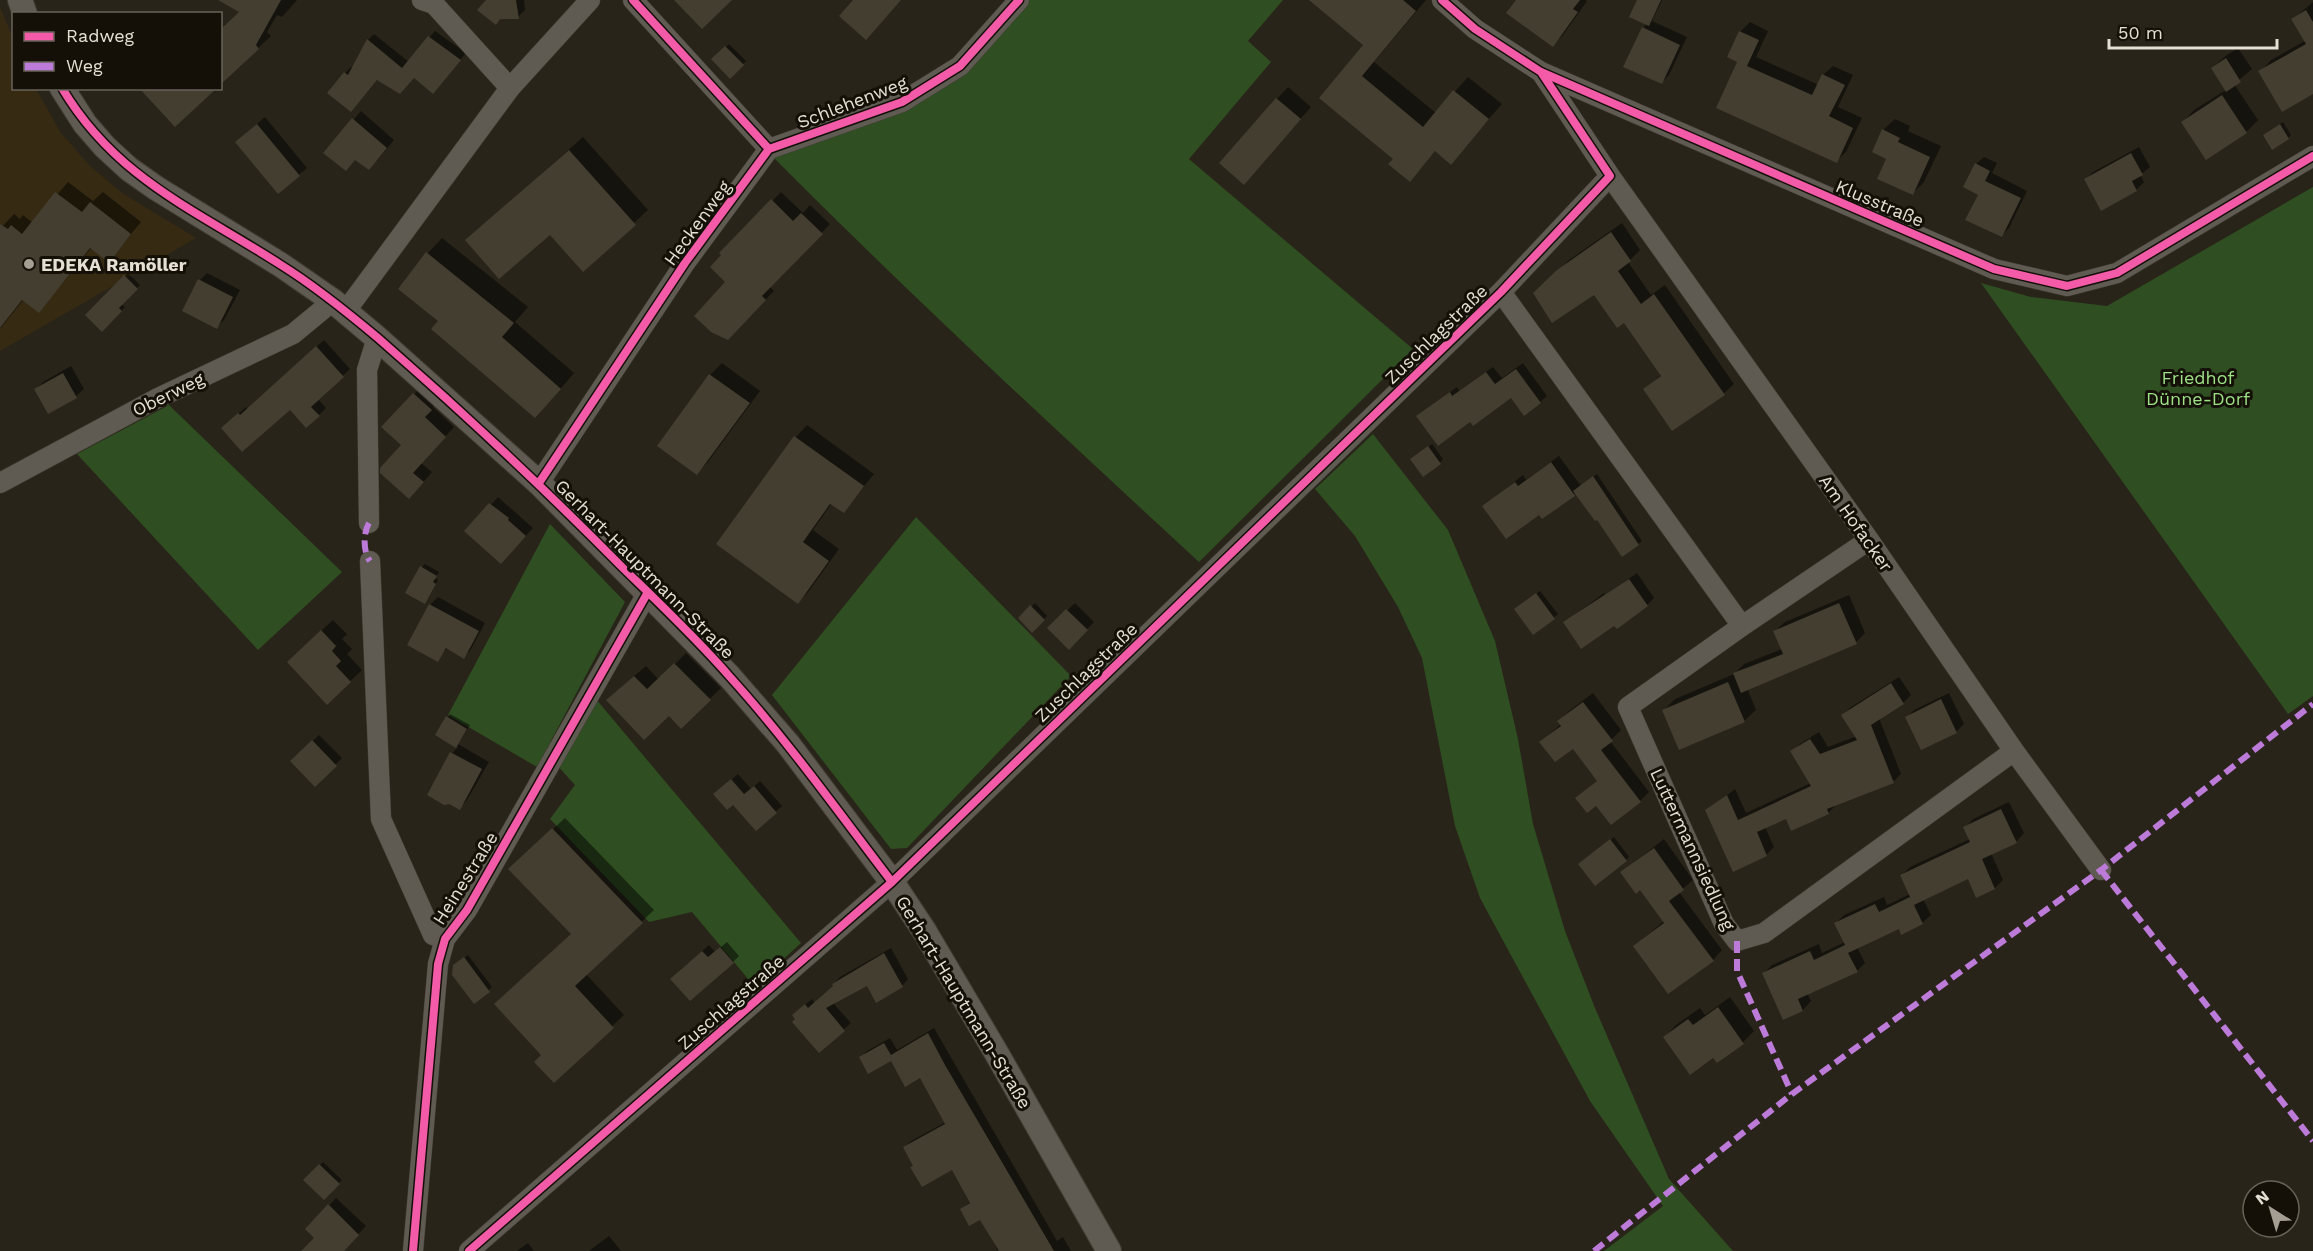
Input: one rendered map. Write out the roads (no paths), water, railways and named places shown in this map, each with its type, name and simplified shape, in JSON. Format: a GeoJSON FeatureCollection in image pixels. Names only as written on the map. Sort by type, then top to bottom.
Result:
{"type":"FeatureCollection","features":[{"type":"Feature","properties":{"kind":"street"},"geometry":{"type":"LineString","coordinates":[[422,0],[434,4],[510,88]]}},
{"type":"Feature","properties":{"kind":"street"},"geometry":{"type":"LineString","coordinates":[[339,307],[510,88],[590,0]]}},
{"type":"Feature","properties":{"kind":"street"},"geometry":{"type":"LineString","coordinates":[[633,0],[769,149]]}},
{"type":"Feature","properties":{"kind":"street","name":"Schlehenweg"},"geometry":{"type":"LineString","coordinates":[[769,149],[902,102],[960,66],[1019,0]]}},
{"type":"Feature","properties":{"kind":"street","name":"Klusstraße"},"geometry":{"type":"LineString","coordinates":[[1442,0],[1475,29],[1541,72],[1994,269],[2067,286],[2117,273],[2313,156]]}},
{"type":"Feature","properties":{"kind":"street"},"geometry":{"type":"LineString","coordinates":[[1541,72],[1610,176]]}},
{"type":"Feature","properties":{"kind":"street","name":"Gerhart-Hauptmann-Straße"},"geometry":{"type":"LineString","coordinates":[[63,90],[85,124],[129,169],[281,265],[377,338],[539,483],[729,676],[780,736],[891,882],[925,932],[1109,1251]]}},
{"type":"Feature","properties":{"kind":"street","name":"Heckenweg"},"geometry":{"type":"LineString","coordinates":[[539,483],[685,263],[769,149]]}},
{"type":"Feature","properties":{"kind":"street","name":"Zuschlagstraße"},"geometry":{"type":"LineString","coordinates":[[469,1251],[891,882],[1501,292],[1610,176]]}},
{"type":"Feature","properties":{"kind":"street","name":"Am Hofacker"},"geometry":{"type":"LineString","coordinates":[[1610,176],[1869,540],[2014,751],[2101,870]]}},
{"type":"Feature","properties":{"kind":"street"},"geometry":{"type":"LineString","coordinates":[[1501,292],[1742,626]]}},
{"type":"Feature","properties":{"kind":"street","name":"Oberweg"},"geometry":{"type":"LineString","coordinates":[[0,483],[158,398],[293,334],[339,307]]}},
{"type":"Feature","properties":{"kind":"street"},"geometry":{"type":"LineString","coordinates":[[369,524],[367,370],[377,338]]}},
{"type":"Feature","properties":{"kind":"street","name":"Luttermannsiedlung"},"geometry":{"type":"LineString","coordinates":[[1869,540],[1628,707],[1724,924],[1737,941],[1764,933],[2014,751]]}},
{"type":"Feature","properties":{"kind":"street","name":"Heinestraße"},"geometry":{"type":"LineString","coordinates":[[370,561],[381,819],[433,935],[445,939]]}},
{"type":"Feature","properties":{"kind":"street","name":"Heinestraße"},"geometry":{"type":"LineString","coordinates":[[413,1251],[438,964],[445,939],[466,909],[648,592]]}},
{"type":"Feature","properties":{"kind":"place","name":"EDEKA Ramöller"},"geometry":{"type":"Point","coordinates":[29,264]}},
{"type":"Feature","properties":{"kind":"park label","name":"Friedhof Dünne-Dorf"},"geometry":{"type":"Point","coordinates":[2198,388]}}]}
